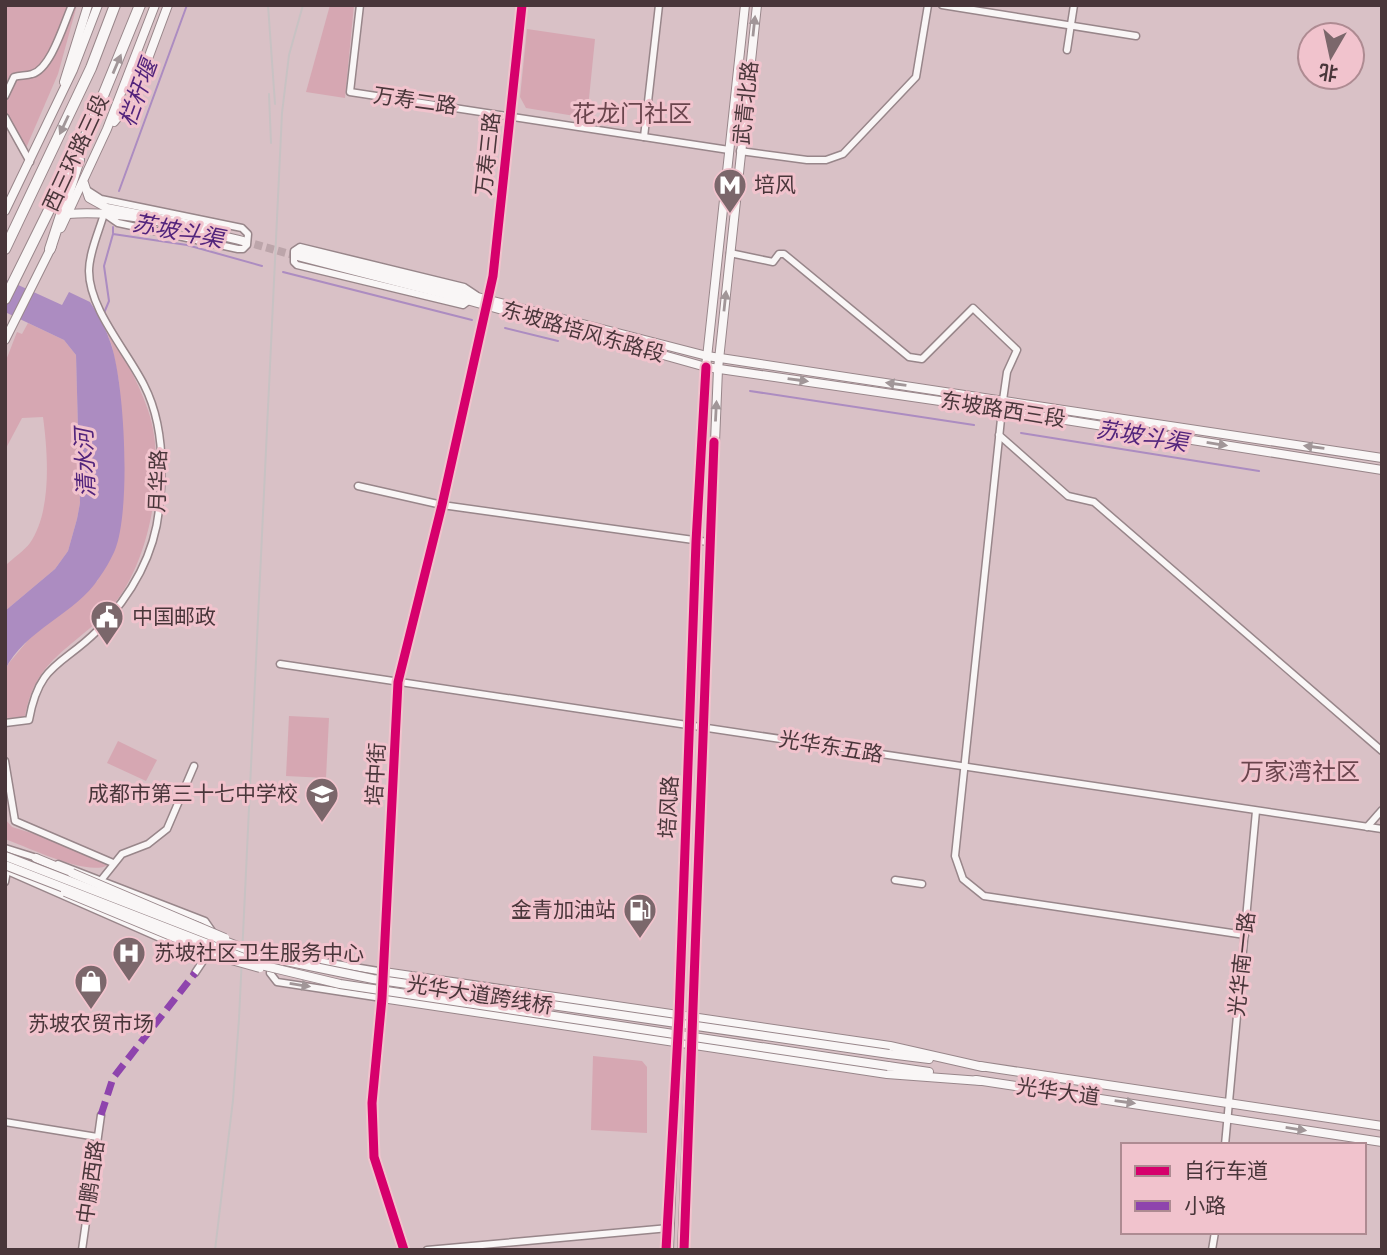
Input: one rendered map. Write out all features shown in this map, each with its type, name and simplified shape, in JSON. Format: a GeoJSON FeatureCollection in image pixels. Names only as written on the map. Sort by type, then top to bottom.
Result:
{"type":"FeatureCollection","features":[{"type":"Feature","properties":{"kind":"highway","name":"西三环路三段"},"geometry":{"type":"LineString","coordinates":[[5,249],[91,68],[116,5]]}},
{"type":"Feature","properties":{"kind":"highway","name":"西三环路三段"},"geometry":{"type":"LineString","coordinates":[[5,299],[91,125],[140,5]]}},
{"type":"Feature","properties":{"kind":"highway"},"geometry":{"type":"LineString","coordinates":[[50,249],[91,125]]}},
{"type":"Feature","properties":{"kind":"highway"},"geometry":{"type":"LineString","coordinates":[[5,243],[16,227]]}},
{"type":"Feature","properties":{"kind":"main road"},"geometry":{"type":"LineString","coordinates":[[61,96],[68,62],[88,5]]}},
{"type":"Feature","properties":{"kind":"main road"},"geometry":{"type":"LineString","coordinates":[[5,211],[61,96],[98,5]]}},
{"type":"Feature","properties":{"kind":"main road"},"geometry":{"type":"LineString","coordinates":[[5,340],[85,185],[155,5]]}},
{"type":"Feature","properties":{"kind":"main road"},"geometry":{"type":"LineString","coordinates":[[107,129],[133,99],[168,5]]}},
{"type":"Feature","properties":{"kind":"main road","name":"武青北路"},"geometry":{"type":"LineString","coordinates":[[706,367],[745,5]]}},
{"type":"Feature","properties":{"kind":"main road","name":"武青北路"},"geometry":{"type":"LineString","coordinates":[[718,369],[757,5]]}},
{"type":"Feature","properties":{"kind":"main road"},"geometry":{"type":"LineString","coordinates":[[5,187],[18,183]]}},
{"type":"Feature","properties":{"kind":"main road"},"geometry":{"type":"LineString","coordinates":[[68,214],[105,214],[243,238],[188,222],[107,208],[89,198],[85,185]]}},
{"type":"Feature","properties":{"kind":"main road","name":"东坡路培风东路段"},"geometry":{"type":"LineString","coordinates":[[706,367],[488,302],[477,296],[297,253],[467,302],[488,302],[707,356]]}},
{"type":"Feature","properties":{"kind":"main road","name":"东坡路西三段"},"geometry":{"type":"LineString","coordinates":[[707,356],[1382,458]]}},
{"type":"Feature","properties":{"kind":"main road","name":"东坡路西三段"},"geometry":{"type":"LineString","coordinates":[[706,367],[1382,470]]}},
{"type":"Feature","properties":{"kind":"main road","name":"培风路"},"geometry":{"type":"LineString","coordinates":[[668,1250],[696,540],[706,367]]}},
{"type":"Feature","properties":{"kind":"main road","name":"培风路"},"geometry":{"type":"LineString","coordinates":[[683,1250],[704,728],[708,542],[718,369]]}},
{"type":"Feature","properties":{"kind":"main road","name":"光华大道跨线桥"},"geometry":{"type":"LineString","coordinates":[[5,856],[266,957],[363,977],[889,1054]]}},
{"type":"Feature","properties":{"kind":"main road"},"geometry":{"type":"LineString","coordinates":[[36,858],[200,926],[266,957]]}},
{"type":"Feature","properties":{"kind":"main road","name":"光华大道跨线桥"},"geometry":{"type":"LineString","coordinates":[[6,869],[52,881],[219,950],[265,966],[340,984],[888,1066]]}},
{"type":"Feature","properties":{"kind":"main road"},"geometry":{"type":"LineString","coordinates":[[29,878],[249,967],[301,975]]}},
{"type":"Feature","properties":{"kind":"main road"},"geometry":{"type":"LineString","coordinates":[[384,972],[890,1045],[983,1066]]}},
{"type":"Feature","properties":{"kind":"main road"},"geometry":{"type":"LineString","coordinates":[[382,998],[887,1074],[981,1081]]}},
{"type":"Feature","properties":{"kind":"main road"},"geometry":{"type":"LineString","coordinates":[[752,1054],[738,1044],[741,1031],[758,1028]]}},
{"type":"Feature","properties":{"kind":"main road","name":"光华大道"},"geometry":{"type":"LineString","coordinates":[[889,1054],[1382,1126]]}},
{"type":"Feature","properties":{"kind":"main road","name":"光华大道"},"geometry":{"type":"LineString","coordinates":[[888,1066],[1382,1142]]}},
{"type":"Feature","properties":{"kind":"street"},"geometry":{"type":"LineString","coordinates":[[5,96],[15,76],[31,75],[41,69],[53,50],[72,5]]}},
{"type":"Feature","properties":{"kind":"street","name":"万寿二路"},"geometry":{"type":"LineString","coordinates":[[360,5],[350,92],[729,150]]}},
{"type":"Feature","properties":{"kind":"street","name":"万寿三路"},"geometry":{"type":"LineString","coordinates":[[488,302],[522,5]]}},
{"type":"Feature","properties":{"kind":"street"},"geometry":{"type":"LineString","coordinates":[[644,137],[659,5]]}},
{"type":"Feature","properties":{"kind":"street"},"geometry":{"type":"LineString","coordinates":[[740,151],[807,160],[826,160],[843,154],[916,77],[928,5]]}},
{"type":"Feature","properties":{"kind":"street"},"geometry":{"type":"LineString","coordinates":[[942,5],[1136,36]]}},
{"type":"Feature","properties":{"kind":"street"},"geometry":{"type":"LineString","coordinates":[[1067,50],[1074,5]]}},
{"type":"Feature","properties":{"kind":"street"},"geometry":{"type":"LineString","coordinates":[[5,117],[30,162]]}},
{"type":"Feature","properties":{"kind":"street"},"geometry":{"type":"LineString","coordinates":[[85,185],[102,199],[242,228],[248,234],[247,245],[238,249],[118,223],[105,214]]}},
{"type":"Feature","properties":{"kind":"street","name":"月华路"},"geometry":{"type":"LineString","coordinates":[[5,723],[29,720],[35,692],[46,672],[96,632],[116,610],[144,568],[159,511],[160,445],[153,407],[96,301],[89,269],[105,214]]}},
{"type":"Feature","properties":{"kind":"street"},"geometry":{"type":"LineString","coordinates":[[467,302],[463,305],[452,303],[298,265],[294,262],[294,251],[300,247],[464,287],[477,296]]}},
{"type":"Feature","properties":{"kind":"street"},"geometry":{"type":"LineString","coordinates":[[730,253],[773,262],[779,254],[784,254],[909,357],[922,359],[973,308],[1017,350],[1007,372],[1003,400],[964,766],[955,856],[964,879],[973,889],[984,895],[1245,935]]}},
{"type":"Feature","properties":{"kind":"street","name":"培中街"},"geometry":{"type":"LineString","coordinates":[[404,1250],[374,1157],[372,1103],[384,972],[398,682],[488,302]]}},
{"type":"Feature","properties":{"kind":"street"},"geometry":{"type":"LineString","coordinates":[[999,435],[1068,496],[1094,502],[1382,751]]}},
{"type":"Feature","properties":{"kind":"street"},"geometry":{"type":"LineString","coordinates":[[358,486],[442,505],[708,542]]}},
{"type":"Feature","properties":{"kind":"street","name":"光华东五路"},"geometry":{"type":"LineString","coordinates":[[280,664],[1382,829]]}},
{"type":"Feature","properties":{"kind":"street"},"geometry":{"type":"LineString","coordinates":[[5,761],[16,821],[113,863]]}},
{"type":"Feature","properties":{"kind":"street"},"geometry":{"type":"LineString","coordinates":[[102,879],[122,854],[159,838],[167,829],[194,766]]}},
{"type":"Feature","properties":{"kind":"street","name":"光华南一路"},"geometry":{"type":"LineString","coordinates":[[1225,1143],[1256,810]]}},
{"type":"Feature","properties":{"kind":"street"},"geometry":{"type":"LineString","coordinates":[[1367,827],[1382,810]]}},
{"type":"Feature","properties":{"kind":"street"},"geometry":{"type":"LineString","coordinates":[[5,848],[102,879],[205,921],[214,934],[209,951],[195,974]]}},
{"type":"Feature","properties":{"kind":"street"},"geometry":{"type":"LineString","coordinates":[[5,882],[6,869],[29,878],[63,898],[194,953],[209,951]]}},
{"type":"Feature","properties":{"kind":"street"},"geometry":{"type":"LineString","coordinates":[[895,880],[922,884]]}},
{"type":"Feature","properties":{"kind":"street"},"geometry":{"type":"LineString","coordinates":[[382,998],[277,982],[270,973],[272,957],[276,954],[384,972]]}},
{"type":"Feature","properties":{"kind":"street","name":"中鹏西路"},"geometry":{"type":"LineString","coordinates":[[82,1250],[101,1115]]}},
{"type":"Feature","properties":{"kind":"street"},"geometry":{"type":"LineString","coordinates":[[5,1122],[97,1137]]}},
{"type":"Feature","properties":{"kind":"street"},"geometry":{"type":"LineString","coordinates":[[427,1250],[669,1228]]}},
{"type":"Feature","properties":{"kind":"shaded area"},"geometry":{"type":"Polygon","coordinates":[[[5,5],[77,5],[58,74],[26,148],[5,110],[5,5]]]}},
{"type":"Feature","properties":{"kind":"shaded area"},"geometry":{"type":"Polygon","coordinates":[[[330,5],[354,5],[345,98],[306,92],[330,5]]]}},
{"type":"Feature","properties":{"kind":"shaded area"},"geometry":{"type":"Polygon","coordinates":[[[527,29],[595,39],[587,118],[526,108],[520,97],[527,29]]]}},
{"type":"Feature","properties":{"kind":"shaded area"},"geometry":{"type":"Polygon","coordinates":[[[102,320],[144,398],[154,433],[156,460],[151,516],[135,569],[123,592],[108,611],[46,668],[30,697],[25,717],[5,718],[5,670],[9,663],[29,639],[98,580],[123,463],[119,382],[112,346],[102,320]]]}},
{"type":"Feature","properties":{"kind":"shaded area"},"geometry":{"type":"Polygon","coordinates":[[[28,323],[64,340],[76,355],[80,503],[68,551],[55,569],[5,611],[5,566],[28,546],[37,530],[47,482],[43,417],[22,418],[5,450],[5,363],[17,332],[22,334],[28,323]]]}},
{"type":"Feature","properties":{"kind":"shaded area"},"geometry":{"type":"Polygon","coordinates":[[[289,716],[329,718],[326,778],[286,776],[289,716]]]}},
{"type":"Feature","properties":{"kind":"shaded area"},"geometry":{"type":"Polygon","coordinates":[[[118,741],[157,760],[146,781],[107,763],[118,741]]]}},
{"type":"Feature","properties":{"kind":"shaded area"},"geometry":{"type":"Polygon","coordinates":[[[5,819],[12,827],[44,837],[108,865],[99,868],[73,864],[5,839],[5,819]]]}},
{"type":"Feature","properties":{"kind":"shaded area"},"geometry":{"type":"Polygon","coordinates":[[[593,1056],[642,1061],[647,1067],[647,1133],[591,1130],[593,1056]]]}},
{"type":"Feature","properties":{"kind":"water","name":"清水河"},"geometry":{"type":"Polygon","coordinates":[[[5,279],[62,305],[69,292],[90,302],[102,322],[116,363],[120,388],[124,478],[120,531],[115,550],[103,572],[89,591],[25,644],[5,670],[5,611],[55,569],[68,551],[80,503],[76,355],[64,340],[5,312],[5,279]]]}},
{"type":"Feature","properties":{"kind":"waterway","name":"栏杆堰"},"geometry":{"type":"LineString","coordinates":[[119,191],[187,5]]}},
{"type":"Feature","properties":{"kind":"waterway","name":"栏杆堰"},"geometry":{"type":"LineString","coordinates":[[113,227],[113,233]]}},
{"type":"Feature","properties":{"kind":"waterway","name":"苏坡斗渠"},"geometry":{"type":"LineString","coordinates":[[104,313],[109,301],[104,266],[113,234],[187,245],[262,266]]}},
{"type":"Feature","properties":{"kind":"waterway","name":"苏坡斗渠"},"geometry":{"type":"LineString","coordinates":[[283,272],[472,320]]}},
{"type":"Feature","properties":{"kind":"waterway","name":"苏坡斗渠"},"geometry":{"type":"LineString","coordinates":[[505,328],[558,341]]}},
{"type":"Feature","properties":{"kind":"waterway","name":"苏坡斗渠"},"geometry":{"type":"LineString","coordinates":[[750,391],[974,425]]}},
{"type":"Feature","properties":{"kind":"waterway","name":"苏坡斗渠"},"geometry":{"type":"LineString","coordinates":[[1021,433],[1259,471]]}},
{"type":"Feature","properties":{"kind":"tunnel"},"geometry":{"type":"LineString","coordinates":[[243,241],[297,256]]}},
{"type":"Feature","properties":{"kind":"railway"},"geometry":{"type":"LineString","coordinates":[[268,5],[275,104]]}},
{"type":"Feature","properties":{"kind":"railway"},"geometry":{"type":"LineString","coordinates":[[215,1250],[233,1100],[239,1019],[282,113],[289,55],[303,5]]}},
{"type":"Feature","properties":{"kind":"railway"},"geometry":{"type":"LineString","coordinates":[[269,94],[271,143]]}},
{"type":"Feature","properties":{"kind":"marked path"},"geometry":{"type":"LineString","coordinates":[[101,1115],[113,1078],[195,973]]}},
{"type":"Feature","properties":{"kind":"cycle path"},"geometry":{"type":"LineString","coordinates":[[404,1250],[374,1157],[372,1103],[382,998],[398,682],[442,505],[493,276],[522,5]]}},
{"type":"Feature","properties":{"kind":"cycle path"},"geometry":{"type":"LineString","coordinates":[[666,1250],[679,1016],[696,542],[706,367]]}},
{"type":"Feature","properties":{"kind":"cycle path"},"geometry":{"type":"LineString","coordinates":[[684,1250],[714,442]]}},
{"type":"Feature","properties":{"kind":"place","name":"培风"},"geometry":{"type":"Point","coordinates":[730,215]}},
{"type":"Feature","properties":{"kind":"place","name":"中国邮政"},"geometry":{"type":"Point","coordinates":[107,647]}},
{"type":"Feature","properties":{"kind":"place","name":"成都市第三十七中学校"},"geometry":{"type":"Point","coordinates":[322,824]}},
{"type":"Feature","properties":{"kind":"place","name":"金青加油站"},"geometry":{"type":"Point","coordinates":[640,940]}},
{"type":"Feature","properties":{"kind":"place","name":"苏坡社区卫生服务中心"},"geometry":{"type":"Point","coordinates":[129,983]}},
{"type":"Feature","properties":{"kind":"place","name":"苏坡农贸市场"},"geometry":{"type":"Point","coordinates":[91,1011]}},
{"type":"Feature","properties":{"kind":"district","name":"花龙门社区"},"geometry":{"type":"Point","coordinates":[632,114]}},
{"type":"Feature","properties":{"kind":"district","name":"万家湾社区"},"geometry":{"type":"Point","coordinates":[1300,772]}}]}
